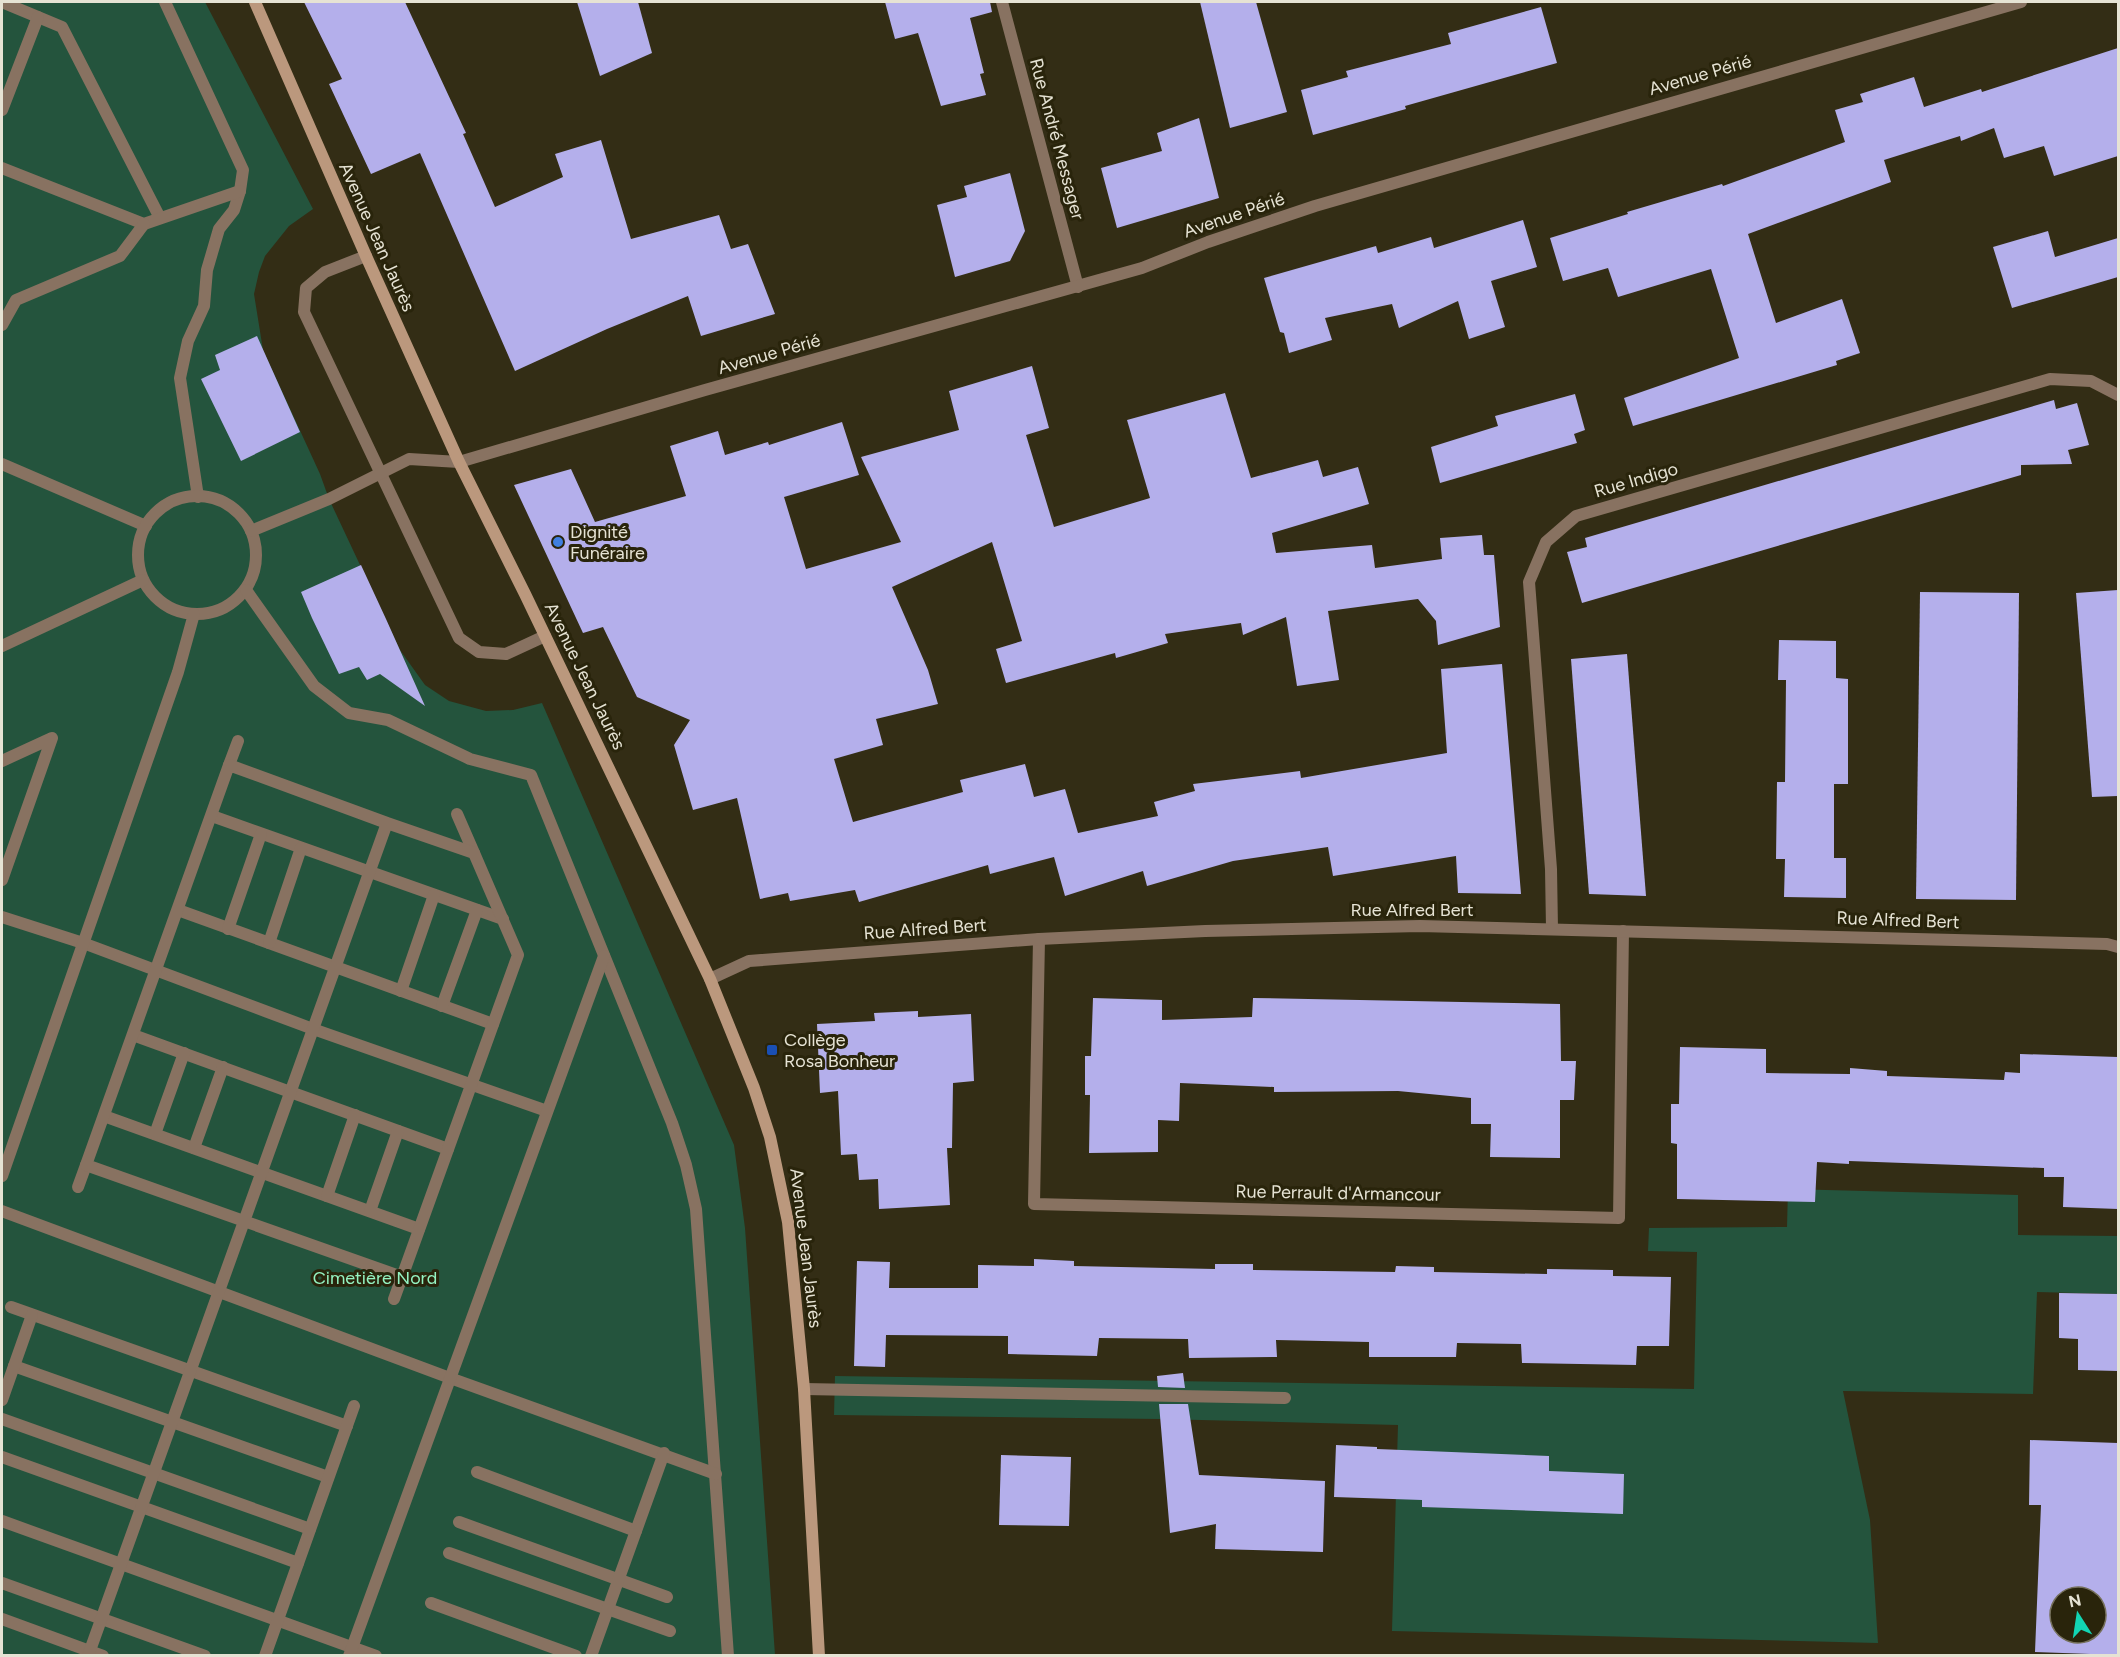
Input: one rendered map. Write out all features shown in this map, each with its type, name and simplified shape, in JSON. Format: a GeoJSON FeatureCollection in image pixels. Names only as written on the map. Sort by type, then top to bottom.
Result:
{"type":"FeatureCollection","features":[{"type":"Feature","properties":{"kind":"street"},"geometry":{"type":"LineString","coordinates":[[2,2],[62,27],[160,218]]}},
{"type":"Feature","properties":{"kind":"street"},"geometry":{"type":"LineString","coordinates":[[165,2],[243,170],[234,210],[219,230],[207,270],[204,306],[188,341],[180,378],[198,497]]}},
{"type":"Feature","properties":{"kind":"street","name":"Avenue Jean Jaurès"},"geometry":{"type":"LineString","coordinates":[[255,2],[459,462],[710,979],[754,1088],[770,1137],[788,1222],[804,1389],[819,1656]]}},
{"type":"Feature","properties":{"kind":"street","name":"Rue André Messager"},"geometry":{"type":"LineString","coordinates":[[1002,2],[1078,286]]}},
{"type":"Feature","properties":{"kind":"street","name":"Avenue Périé"},"geometry":{"type":"LineString","coordinates":[[251,531],[329,499],[409,459],[459,462],[705,390],[1142,268],[1208,242],[1315,206],[2021,2]]}},
{"type":"Feature","properties":{"kind":"street"},"geometry":{"type":"LineString","coordinates":[[2,110],[38,17]]}},
{"type":"Feature","properties":{"kind":"street"},"geometry":{"type":"LineString","coordinates":[[2,168],[144,224]]}},
{"type":"Feature","properties":{"kind":"street"},"geometry":{"type":"LineString","coordinates":[[2,325],[16,300],[120,256],[144,224],[240,191]]}},
{"type":"Feature","properties":{"kind":"street"},"geometry":{"type":"LineString","coordinates":[[366,256],[325,272],[306,288],[304,312],[459,638],[479,652],[506,654],[545,636]]}},
{"type":"Feature","properties":{"kind":"street","name":"Rue Indigo"},"geometry":{"type":"LineString","coordinates":[[1552,929],[1551,869],[1528,582],[1546,542],[1576,516],[2050,379],[2091,381],[2118,395]]}},
{"type":"Feature","properties":{"kind":"street"},"geometry":{"type":"LineString","coordinates":[[2,464],[146,526]]}},
{"type":"Feature","properties":{"kind":"street"},"geometry":{"type":"LineString","coordinates":[[183,498],[215,499],[230,506],[251,531],[256,551],[254,572],[246,590],[231,603],[213,612],[194,614],[178,611],[164,604],[143,580],[139,562],[139,543],[146,526],[168,504],[183,498]]}},
{"type":"Feature","properties":{"kind":"street"},"geometry":{"type":"LineString","coordinates":[[2,646],[143,580]]}},
{"type":"Feature","properties":{"kind":"street"},"geometry":{"type":"LineString","coordinates":[[246,590],[314,686],[348,713],[388,720],[470,759],[531,775],[672,1123],[686,1165],[696,1209],[728,1656]]}},
{"type":"Feature","properties":{"kind":"street"},"geometry":{"type":"LineString","coordinates":[[2,1176],[178,672],[194,614]]}},
{"type":"Feature","properties":{"kind":"street"},"geometry":{"type":"LineString","coordinates":[[2,761],[52,738],[2,880]]}},
{"type":"Feature","properties":{"kind":"street"},"geometry":{"type":"LineString","coordinates":[[78,1187],[238,741]]}},
{"type":"Feature","properties":{"kind":"street"},"geometry":{"type":"LineString","coordinates":[[230,765],[474,853]]}},
{"type":"Feature","properties":{"kind":"street"},"geometry":{"type":"LineString","coordinates":[[394,1299],[518,955],[457,814]]}},
{"type":"Feature","properties":{"kind":"street"},"geometry":{"type":"LineString","coordinates":[[212,816],[503,919]]}},
{"type":"Feature","properties":{"kind":"street"},"geometry":{"type":"LineString","coordinates":[[89,1653],[387,823]]}},
{"type":"Feature","properties":{"kind":"street"},"geometry":{"type":"LineString","coordinates":[[228,928],[261,834]]}},
{"type":"Feature","properties":{"kind":"street"},"geometry":{"type":"LineString","coordinates":[[269,943],[301,848]]}},
{"type":"Feature","properties":{"kind":"street"},"geometry":{"type":"LineString","coordinates":[[401,991],[434,895]]}},
{"type":"Feature","properties":{"kind":"street"},"geometry":{"type":"LineString","coordinates":[[178,910],[493,1024]]}},
{"type":"Feature","properties":{"kind":"street"},"geometry":{"type":"LineString","coordinates":[[442,1006],[477,910]]}},
{"type":"Feature","properties":{"kind":"street"},"geometry":{"type":"LineString","coordinates":[[2,917],[83,943],[313,1029],[547,1111]]}},
{"type":"Feature","properties":{"kind":"street","name":"Rue Alfred Bert"},"geometry":{"type":"LineString","coordinates":[[710,979],[749,961],[1039,939],[1205,931],[1420,926],[2107,944],[2118,947]]}},
{"type":"Feature","properties":{"kind":"street","name":"Rue Perrault d'Armancour"},"geometry":{"type":"LineString","coordinates":[[1039,939],[1034,1204],[1619,1218],[1623,931]]}},
{"type":"Feature","properties":{"kind":"street"},"geometry":{"type":"LineString","coordinates":[[351,1651],[604,956]]}},
{"type":"Feature","properties":{"kind":"street"},"geometry":{"type":"LineString","coordinates":[[133,1035],[448,1149]]}},
{"type":"Feature","properties":{"kind":"street"},"geometry":{"type":"LineString","coordinates":[[155,1134],[184,1053]]}},
{"type":"Feature","properties":{"kind":"street"},"geometry":{"type":"LineString","coordinates":[[194,1148],[223,1067]]}},
{"type":"Feature","properties":{"kind":"street"},"geometry":{"type":"LineString","coordinates":[[327,1196],[355,1115]]}},
{"type":"Feature","properties":{"kind":"street"},"geometry":{"type":"LineString","coordinates":[[104,1116],[419,1229]]}},
{"type":"Feature","properties":{"kind":"street"},"geometry":{"type":"LineString","coordinates":[[370,1211],[398,1131]]}},
{"type":"Feature","properties":{"kind":"street"},"geometry":{"type":"LineString","coordinates":[[86,1165],[402,1277]]}},
{"type":"Feature","properties":{"kind":"street"},"geometry":{"type":"LineString","coordinates":[[2,1211],[450,1378],[664,1453],[716,1474]]}},
{"type":"Feature","properties":{"kind":"street"},"geometry":{"type":"LineString","coordinates":[[11,1307],[347,1426]]}},
{"type":"Feature","properties":{"kind":"street"},"geometry":{"type":"LineString","coordinates":[[2,1400],[32,1315]]}},
{"type":"Feature","properties":{"kind":"street"},"geometry":{"type":"LineString","coordinates":[[14,1366],[328,1477]]}},
{"type":"Feature","properties":{"kind":"street"},"geometry":{"type":"LineString","coordinates":[[804,1389],[1285,1398]]}},
{"type":"Feature","properties":{"kind":"street"},"geometry":{"type":"LineString","coordinates":[[265,1656],[354,1406]]}},
{"type":"Feature","properties":{"kind":"street"},"geometry":{"type":"LineString","coordinates":[[2,1419],[310,1529]]}},
{"type":"Feature","properties":{"kind":"street"},"geometry":{"type":"LineString","coordinates":[[591,1656],[664,1453]]}},
{"type":"Feature","properties":{"kind":"street"},"geometry":{"type":"LineString","coordinates":[[2,1457],[298,1563]]}},
{"type":"Feature","properties":{"kind":"street"},"geometry":{"type":"LineString","coordinates":[[477,1472],[636,1531]]}},
{"type":"Feature","properties":{"kind":"street"},"geometry":{"type":"LineString","coordinates":[[2,1521],[277,1620],[351,1651],[376,1656]]}},
{"type":"Feature","properties":{"kind":"street"},"geometry":{"type":"LineString","coordinates":[[459,1522],[667,1597]]}},
{"type":"Feature","properties":{"kind":"street"},"geometry":{"type":"LineString","coordinates":[[449,1553],[670,1631]]}},
{"type":"Feature","properties":{"kind":"street"},"geometry":{"type":"LineString","coordinates":[[2,1583],[205,1656]]}},
{"type":"Feature","properties":{"kind":"street"},"geometry":{"type":"LineString","coordinates":[[431,1604],[576,1656]]}},
{"type":"Feature","properties":{"kind":"street"},"geometry":{"type":"LineString","coordinates":[[2,1619],[89,1653],[103,1656]]}},
{"type":"Feature","properties":{"kind":"green space","name":"Cimetière Nord"},"geometry":{"type":"Polygon","coordinates":[[[2,2],[205,2],[313,209],[289,226],[265,256],[254,294],[263,350],[320,474],[329,499],[400,650],[425,685],[449,701],[486,711],[513,710],[542,703],[734,1145],[745,1228],[775,1655],[2,1656],[2,2]]]}},
{"type":"Feature","properties":{"kind":"green space"},"geometry":{"type":"Polygon","coordinates":[[[1788,1189],[2018,1195],[2018,1235],[2118,1236],[2118,1294],[2037,1292],[2033,1394],[1843,1391],[1870,1520],[1878,1643],[1392,1631],[1398,1425],[834,1415],[835,1376],[1694,1389],[1697,1252],[1648,1251],[1649,1228],[1787,1227],[1788,1189]]]}},
{"type":"Feature","properties":{"kind":"building"},"geometry":{"type":"Polygon","coordinates":[[[304,2],[405,2],[466,133],[463,134],[495,207],[563,177],[555,154],[601,140],[631,239],[719,215],[731,249],[748,244],[775,314],[701,336],[688,296],[607,329],[515,371],[420,153],[371,174],[329,84],[342,79],[304,2]]]}},
{"type":"Feature","properties":{"kind":"building"},"geometry":{"type":"Polygon","coordinates":[[[577,2],[638,2],[652,53],[600,76],[577,2]]]}},
{"type":"Feature","properties":{"kind":"building"},"geometry":{"type":"Polygon","coordinates":[[[885,2],[990,2],[992,12],[970,18],[984,73],[980,74],[986,95],[941,106],[918,33],[895,39],[885,2]]]}},
{"type":"Feature","properties":{"kind":"building"},"geometry":{"type":"Polygon","coordinates":[[[1200,2],[1256,2],[1287,112],[1230,128],[1200,2]]]}},
{"type":"Feature","properties":{"kind":"building"},"geometry":{"type":"Polygon","coordinates":[[[1541,7],[1557,63],[1313,135],[1301,90],[1348,77],[1346,71],[1451,44],[1448,33],[1541,7]]]}},
{"type":"Feature","properties":{"kind":"building"},"geometry":{"type":"Polygon","coordinates":[[[2118,48],[2118,156],[2054,176],[2044,146],[2004,158],[1994,128],[1961,141],[1960,136],[1884,160],[1891,182],[1748,234],[1776,323],[1842,299],[1860,353],[1836,361],[1837,365],[1633,426],[1624,398],[1739,358],[1711,269],[1618,297],[1608,268],[1563,281],[1550,238],[1628,214],[1627,212],[1722,184],[1723,186],[1845,142],[1835,110],[1863,102],[1860,94],[1914,77],[1924,107],[1981,89],[1982,92],[2118,48]]]}},
{"type":"Feature","properties":{"kind":"building"},"geometry":{"type":"Polygon","coordinates":[[[1199,118],[1219,198],[1117,228],[1101,168],[1162,151],[1157,133],[1199,118]]]}},
{"type":"Feature","properties":{"kind":"building"},"geometry":{"type":"Polygon","coordinates":[[[1010,173],[1025,231],[1010,261],[955,277],[937,205],[967,197],[964,186],[1010,173]]]}},
{"type":"Feature","properties":{"kind":"building"},"geometry":{"type":"Polygon","coordinates":[[[1523,220],[1537,267],[1491,281],[1505,327],[1469,339],[1458,301],[1399,328],[1392,304],[1325,318],[1332,340],[1289,353],[1284,333],[1280,332],[1264,278],[1376,246],[1378,253],[1431,237],[1434,248],[1523,220]]]}},
{"type":"Feature","properties":{"kind":"building"},"geometry":{"type":"Polygon","coordinates":[[[2048,231],[2055,257],[2118,238],[2118,277],[2012,308],[1993,247],[2048,231]]]}},
{"type":"Feature","properties":{"kind":"building"},"geometry":{"type":"Polygon","coordinates":[[[257,336],[300,432],[241,461],[201,379],[220,370],[215,355],[257,336]]]}},
{"type":"Feature","properties":{"kind":"building"},"geometry":{"type":"Polygon","coordinates":[[[1032,366],[1049,428],[1026,435],[1054,527],[1150,498],[1127,420],[1225,393],[1251,478],[1318,460],[1323,477],[1358,467],[1369,504],[1272,533],[1276,553],[1372,545],[1375,568],[1442,559],[1440,538],[1482,535],[1484,555],[1494,555],[1500,627],[1438,645],[1436,621],[1418,599],[1328,611],[1339,680],[1297,686],[1286,617],[1243,635],[1241,623],[1165,634],[1168,643],[1116,658],[1115,653],[1006,683],[996,649],[1022,641],[992,542],[892,587],[928,670],[938,704],[876,719],[883,745],[834,759],[853,822],[963,792],[960,780],[1025,764],[1034,797],[1065,789],[1078,833],[1158,816],[1154,802],[1195,791],[1193,784],[1300,771],[1301,778],[1447,753],[1441,669],[1502,664],[1521,894],[1458,893],[1456,856],[1333,876],[1328,847],[1233,861],[1147,886],[1143,871],[1065,896],[1054,857],[990,874],[988,865],[859,902],[855,890],[790,901],[788,893],[760,899],[737,798],[693,810],[674,745],[690,720],[637,697],[603,627],[583,633],[514,485],[571,469],[595,522],[686,496],[670,446],[718,431],[725,455],[768,442],[769,445],[842,422],[859,475],[784,497],[806,569],[901,542],[861,457],[959,430],[949,391],[1032,366]]]}},
{"type":"Feature","properties":{"kind":"building"},"geometry":{"type":"Polygon","coordinates":[[[1575,394],[1585,430],[1574,434],[1577,443],[1440,483],[1431,447],[1498,426],[1495,416],[1575,394]]]}},
{"type":"Feature","properties":{"kind":"building"},"geometry":{"type":"Polygon","coordinates":[[[2054,400],[2056,409],[2077,403],[2089,445],[2068,450],[2072,464],[2021,465],[2021,475],[1582,603],[1567,552],[1587,547],[1585,538],[2054,400]]]}},
{"type":"Feature","properties":{"kind":"building"},"geometry":{"type":"Polygon","coordinates":[[[361,565],[425,706],[380,674],[367,680],[359,667],[339,674],[312,618],[301,592],[361,565]]]}},
{"type":"Feature","properties":{"kind":"building"},"geometry":{"type":"Polygon","coordinates":[[[2118,590],[2118,796],[2092,797],[2076,593],[2118,590]]]}},
{"type":"Feature","properties":{"kind":"building"},"geometry":{"type":"Polygon","coordinates":[[[1920,592],[2019,593],[2016,900],[1916,899],[1920,592]]]}},
{"type":"Feature","properties":{"kind":"building"},"geometry":{"type":"Polygon","coordinates":[[[1779,640],[1836,641],[1836,678],[1848,679],[1848,784],[1834,784],[1834,858],[1846,858],[1846,898],[1784,897],[1785,859],[1776,859],[1777,782],[1785,782],[1786,680],[1778,680],[1779,640]]]}},
{"type":"Feature","properties":{"kind":"building"},"geometry":{"type":"Polygon","coordinates":[[[1627,654],[1646,896],[1589,894],[1571,659],[1627,654]]]}},
{"type":"Feature","properties":{"kind":"building"},"geometry":{"type":"Polygon","coordinates":[[[1093,998],[1162,1000],[1162,1020],[1252,1017],[1253,998],[1560,1004],[1561,1061],[1576,1061],[1574,1100],[1560,1100],[1560,1158],[1490,1157],[1491,1124],[1471,1124],[1471,1098],[1398,1091],[1274,1092],[1274,1087],[1180,1083],[1179,1121],[1158,1120],[1158,1152],[1089,1153],[1090,1095],[1085,1095],[1085,1056],[1091,1056],[1093,998]]]}},
{"type":"Feature","properties":{"kind":"building"},"geometry":{"type":"Polygon","coordinates":[[[918,1011],[918,1017],[971,1014],[974,1081],[953,1083],[952,1148],[947,1148],[950,1205],[879,1209],[878,1179],[859,1180],[857,1154],[841,1155],[838,1091],[820,1093],[817,1024],[875,1021],[874,1013],[918,1011]]]}},
{"type":"Feature","properties":{"kind":"building"},"geometry":{"type":"Polygon","coordinates":[[[1680,1047],[1766,1049],[1766,1073],[1850,1074],[1850,1068],[1887,1071],[1887,1076],[2004,1080],[2005,1072],[2020,1073],[2020,1054],[2118,1057],[2118,1209],[2063,1207],[2064,1177],[2044,1177],[2044,1168],[1849,1161],[1849,1164],[1817,1162],[1815,1202],[1677,1199],[1677,1144],[1671,1143],[1671,1104],[1679,1104],[1680,1047]]]}},
{"type":"Feature","properties":{"kind":"building"},"geometry":{"type":"Polygon","coordinates":[[[1034,1259],[1074,1261],[1074,1266],[1215,1269],[1215,1264],[1253,1264],[1253,1270],[1395,1272],[1396,1266],[1434,1267],[1434,1272],[1547,1274],[1547,1269],[1613,1270],[1613,1276],[1671,1277],[1669,1346],[1637,1346],[1636,1365],[1522,1363],[1521,1344],[1457,1343],[1456,1357],[1369,1357],[1369,1342],[1276,1340],[1277,1357],[1189,1358],[1188,1339],[1099,1338],[1097,1356],[1008,1354],[1008,1336],[886,1335],[885,1367],[854,1366],[857,1261],[890,1262],[889,1288],[978,1288],[978,1265],[1034,1266],[1034,1259]]]}},
{"type":"Feature","properties":{"kind":"building"},"geometry":{"type":"Polygon","coordinates":[[[2059,1293],[2118,1294],[2118,1371],[2078,1370],[2078,1339],[2059,1338],[2059,1293]]]}},
{"type":"Feature","properties":{"kind":"building"},"geometry":{"type":"Polygon","coordinates":[[[1183,1373],[1185,1388],[1158,1387],[1157,1376],[1183,1373]]]}},
{"type":"Feature","properties":{"kind":"building"},"geometry":{"type":"Polygon","coordinates":[[[1159,1404],[1188,1404],[1199,1475],[1325,1481],[1323,1552],[1215,1549],[1216,1524],[1170,1533],[1159,1404]]]}},
{"type":"Feature","properties":{"kind":"building"},"geometry":{"type":"Polygon","coordinates":[[[2030,1440],[2118,1443],[2118,1655],[2035,1652],[2041,1505],[2029,1505],[2030,1440]]]}},
{"type":"Feature","properties":{"kind":"building"},"geometry":{"type":"Polygon","coordinates":[[[1336,1445],[1377,1447],[1377,1449],[1549,1456],[1549,1471],[1624,1474],[1623,1514],[1422,1507],[1422,1500],[1334,1497],[1336,1445]]]}},
{"type":"Feature","properties":{"kind":"building"},"geometry":{"type":"Polygon","coordinates":[[[1001,1455],[1071,1457],[1069,1526],[999,1525],[1001,1455]]]}},
{"type":"Feature","properties":{"kind":"place","name":"Dignité Funéraire"},"geometry":{"type":"Point","coordinates":[558,542]}},
{"type":"Feature","properties":{"kind":"place","name":"Collège Rosa Bonheur"},"geometry":{"type":"Point","coordinates":[772,1050]}}]}
